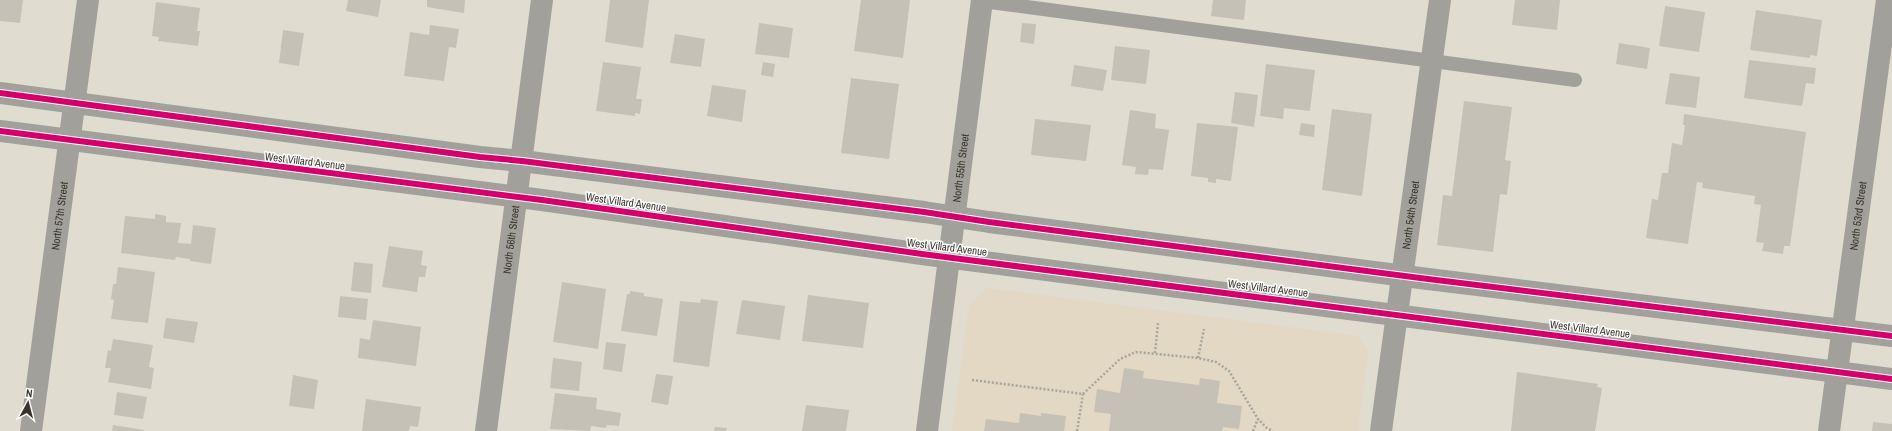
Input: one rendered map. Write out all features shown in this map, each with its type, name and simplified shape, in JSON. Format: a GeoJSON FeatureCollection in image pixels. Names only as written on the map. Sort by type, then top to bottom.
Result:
{"type":"FeatureCollection","features":[{"type":"Feature","properties":{"kind":"street","name":"North 57th Street"},"geometry":{"type":"LineString","coordinates":[[31,431],[71,140],[88,0]]}},
{"type":"Feature","properties":{"kind":"street","name":"North 56th Street"},"geometry":{"type":"LineString","coordinates":[[486,431],[542,0]]}},
{"type":"Feature","properties":{"kind":"street","name":"North 54th Street"},"geometry":{"type":"LineString","coordinates":[[1381,431],[1440,0]]}},
{"type":"Feature","properties":{"kind":"street","name":"North 53rd Street"},"geometry":{"type":"LineString","coordinates":[[1829,431],[1887,0]]}},
{"type":"Feature","properties":{"kind":"street","name":"North 55th Street"},"geometry":{"type":"LineString","coordinates":[[927,431],[948,257],[955,217],[982,1]]}},
{"type":"Feature","properties":{"kind":"street"},"geometry":{"type":"LineString","coordinates":[[0,93],[480,157],[522,160],[1403,275],[1892,336]]}},
{"type":"Feature","properties":{"kind":"street","name":"West Villard Avenue"},"geometry":{"type":"LineString","coordinates":[[0,131],[517,197],[948,257],[1892,379]]}},
{"type":"Feature","properties":{"kind":"lane"},"geometry":{"type":"LineString","coordinates":[[982,1],[1575,80]]}},
{"type":"Feature","properties":{"kind":"path"},"geometry":{"type":"LineString","coordinates":[[1155,353],[1158,323]]}},
{"type":"Feature","properties":{"kind":"path"},"geometry":{"type":"LineString","coordinates":[[1198,358],[1204,329]]}},
{"type":"Feature","properties":{"kind":"path"},"geometry":{"type":"LineString","coordinates":[[1077,431],[1083,394],[1120,359],[1136,352],[1198,358],[1216,362],[1229,371],[1258,419],[1273,431]]}},
{"type":"Feature","properties":{"kind":"path"},"geometry":{"type":"LineString","coordinates":[[972,380],[1083,394]]}},
{"type":"Feature","properties":{"kind":"path"},"geometry":{"type":"LineString","coordinates":[[1253,431],[1258,419]]}},
{"type":"Feature","properties":{"kind":"shaded area"},"geometry":{"type":"Polygon","coordinates":[[[987,288],[1358,336],[1368,352],[1358,431],[952,431],[969,305],[987,288]]]}},
{"type":"Feature","properties":{"kind":"building"},"geometry":{"type":"Polygon","coordinates":[[[0,0],[23,0],[20,23],[0,21],[0,0]]]}},
{"type":"Feature","properties":{"kind":"building"},"geometry":{"type":"Polygon","coordinates":[[[348,0],[381,0],[378,17],[346,11],[348,0]]]}},
{"type":"Feature","properties":{"kind":"building"},"geometry":{"type":"Polygon","coordinates":[[[427,0],[465,0],[464,13],[427,7],[427,0]]]}},
{"type":"Feature","properties":{"kind":"building"},"geometry":{"type":"Polygon","coordinates":[[[610,0],[649,0],[643,48],[605,42],[610,0]]]}},
{"type":"Feature","properties":{"kind":"building"},"geometry":{"type":"Polygon","coordinates":[[[861,0],[910,0],[903,58],[854,51],[861,0]]]}},
{"type":"Feature","properties":{"kind":"building"},"geometry":{"type":"Polygon","coordinates":[[[1213,0],[1246,0],[1244,20],[1211,16],[1213,0]]]}},
{"type":"Feature","properties":{"kind":"building"},"geometry":{"type":"Polygon","coordinates":[[[1515,0],[1560,0],[1557,30],[1512,25],[1515,0]]]}},
{"type":"Feature","properties":{"kind":"building"},"geometry":{"type":"Polygon","coordinates":[[[156,2],[200,8],[197,31],[200,31],[198,46],[158,41],[159,37],[152,36],[156,2]]]}},
{"type":"Feature","properties":{"kind":"building"},"geometry":{"type":"Polygon","coordinates":[[[1665,6],[1705,12],[1699,52],[1659,46],[1665,6]]]}},
{"type":"Feature","properties":{"kind":"building"},"geometry":{"type":"Polygon","coordinates":[[[1756,10],[1822,20],[1817,56],[1810,55],[1810,58],[1750,50],[1756,10]]]}},
{"type":"Feature","properties":{"kind":"building"},"geometry":{"type":"Polygon","coordinates":[[[759,23],[793,28],[789,58],[755,54],[759,23]]]}},
{"type":"Feature","properties":{"kind":"building"},"geometry":{"type":"Polygon","coordinates":[[[1022,23],[1036,24],[1034,44],[1020,42],[1022,23]]]}},
{"type":"Feature","properties":{"kind":"building"},"geometry":{"type":"Polygon","coordinates":[[[430,25],[459,29],[456,48],[449,47],[444,81],[404,76],[410,32],[429,35],[430,25]]]}},
{"type":"Feature","properties":{"kind":"building"},"geometry":{"type":"Polygon","coordinates":[[[283,30],[304,33],[299,66],[279,63],[283,30]]]}},
{"type":"Feature","properties":{"kind":"building"},"geometry":{"type":"Polygon","coordinates":[[[675,34],[705,39],[701,67],[670,63],[675,34]]]}},
{"type":"Feature","properties":{"kind":"building"},"geometry":{"type":"Polygon","coordinates":[[[1619,43],[1650,48],[1647,69],[1616,64],[1619,43]]]}},
{"type":"Feature","properties":{"kind":"building"},"geometry":{"type":"Polygon","coordinates":[[[1115,46],[1150,50],[1146,84],[1111,80],[1115,46]]]}},
{"type":"Feature","properties":{"kind":"building"},"geometry":{"type":"Polygon","coordinates":[[[1749,60],[1816,68],[1814,84],[1806,83],[1802,106],[1744,98],[1749,60]]]}},
{"type":"Feature","properties":{"kind":"building"},"geometry":{"type":"Polygon","coordinates":[[[603,62],[641,67],[636,99],[642,99],[640,114],[635,113],[635,116],[596,111],[603,62]]]}},
{"type":"Feature","properties":{"kind":"building"},"geometry":{"type":"Polygon","coordinates":[[[763,62],[775,64],[773,77],[761,75],[763,62]]]}},
{"type":"Feature","properties":{"kind":"building"},"geometry":{"type":"Polygon","coordinates":[[[1266,64],[1315,70],[1310,111],[1284,108],[1283,119],[1260,116],[1266,64]]]}},
{"type":"Feature","properties":{"kind":"building"},"geometry":{"type":"Polygon","coordinates":[[[1074,65],[1107,70],[1103,91],[1071,86],[1074,65]]]}},
{"type":"Feature","properties":{"kind":"building"},"geometry":{"type":"Polygon","coordinates":[[[1670,73],[1700,77],[1696,108],[1665,104],[1670,73]]]}},
{"type":"Feature","properties":{"kind":"building"},"geometry":{"type":"Polygon","coordinates":[[[851,78],[899,84],[889,159],[841,153],[851,78]]]}},
{"type":"Feature","properties":{"kind":"building"},"geometry":{"type":"Polygon","coordinates":[[[712,85],[746,90],[742,122],[707,116],[712,85]]]}},
{"type":"Feature","properties":{"kind":"building"},"geometry":{"type":"Polygon","coordinates":[[[1235,92],[1258,95],[1254,127],[1231,123],[1235,92]]]}},
{"type":"Feature","properties":{"kind":"building"},"geometry":{"type":"Polygon","coordinates":[[[1464,101],[1512,107],[1505,160],[1511,161],[1507,195],[1500,194],[1493,252],[1437,245],[1443,195],[1452,196],[1464,101]]]}},
{"type":"Feature","properties":{"kind":"building"},"geometry":{"type":"Polygon","coordinates":[[[1332,109],[1372,114],[1362,196],[1322,190],[1332,109]]]}},
{"type":"Feature","properties":{"kind":"building"},"geometry":{"type":"Polygon","coordinates":[[[1130,110],[1156,114],[1155,128],[1169,130],[1163,170],[1149,169],[1148,175],[1135,174],[1136,167],[1122,165],[1130,110]]]}},
{"type":"Feature","properties":{"kind":"building"},"geometry":{"type":"Polygon","coordinates":[[[1684,114],[1806,132],[1790,246],[1784,246],[1783,254],[1762,251],[1764,243],[1756,242],[1761,205],[1754,204],[1755,196],[1702,188],[1703,183],[1697,182],[1688,244],[1646,238],[1652,199],[1658,200],[1662,173],[1668,173],[1672,143],[1682,145],[1685,125],[1683,125],[1684,114]]]}},
{"type":"Feature","properties":{"kind":"building"},"geometry":{"type":"Polygon","coordinates":[[[1035,119],[1091,125],[1086,161],[1031,155],[1035,119]]]}},
{"type":"Feature","properties":{"kind":"building"},"geometry":{"type":"Polygon","coordinates":[[[1197,123],[1238,127],[1231,181],[1216,179],[1216,183],[1208,182],[1208,178],[1191,176],[1197,123]]]}},
{"type":"Feature","properties":{"kind":"building"},"geometry":{"type":"Polygon","coordinates":[[[1301,123],[1315,125],[1314,137],[1299,135],[1301,123]]]}},
{"type":"Feature","properties":{"kind":"building"},"geometry":{"type":"Polygon","coordinates":[[[155,214],[166,216],[166,222],[181,223],[178,243],[191,244],[193,225],[216,228],[211,264],[176,257],[175,260],[121,253],[125,216],[155,219],[155,214]]]}},
{"type":"Feature","properties":{"kind":"building"},"geometry":{"type":"Polygon","coordinates":[[[389,246],[423,251],[421,265],[427,266],[425,277],[419,277],[417,292],[382,287],[389,246]]]}},
{"type":"Feature","properties":{"kind":"building"},"geometry":{"type":"Polygon","coordinates":[[[354,262],[373,264],[371,293],[351,291],[354,262]]]}},
{"type":"Feature","properties":{"kind":"building"},"geometry":{"type":"Polygon","coordinates":[[[118,267],[155,272],[148,323],[111,319],[114,300],[111,299],[113,284],[116,284],[118,267]]]}},
{"type":"Feature","properties":{"kind":"building"},"geometry":{"type":"Polygon","coordinates":[[[562,282],[606,289],[598,349],[553,342],[562,282]]]}},
{"type":"Feature","properties":{"kind":"building"},"geometry":{"type":"Polygon","coordinates":[[[630,291],[644,293],[644,296],[663,299],[657,336],[621,331],[627,294],[630,294],[630,291]]]}},
{"type":"Feature","properties":{"kind":"building"},"geometry":{"type":"Polygon","coordinates":[[[808,295],[869,303],[863,348],[802,341],[808,295]]]}},
{"type":"Feature","properties":{"kind":"building"},"geometry":{"type":"Polygon","coordinates":[[[340,296],[368,299],[366,320],[338,317],[340,296]]]}},
{"type":"Feature","properties":{"kind":"building"},"geometry":{"type":"Polygon","coordinates":[[[701,299],[718,301],[709,367],[673,362],[680,301],[700,303],[701,299]]]}},
{"type":"Feature","properties":{"kind":"building"},"geometry":{"type":"Polygon","coordinates":[[[742,300],[785,306],[780,340],[736,334],[742,300]]]}},
{"type":"Feature","properties":{"kind":"building"},"geometry":{"type":"Polygon","coordinates":[[[166,318],[198,322],[194,343],[163,338],[166,318]]]}},
{"type":"Feature","properties":{"kind":"building"},"geometry":{"type":"Polygon","coordinates":[[[373,320],[421,327],[416,366],[358,358],[360,338],[370,340],[373,320]]]}},
{"type":"Feature","properties":{"kind":"building"},"geometry":{"type":"Polygon","coordinates":[[[113,339],[153,345],[149,367],[154,368],[151,389],[108,382],[111,368],[105,368],[108,350],[111,351],[113,339]]]}},
{"type":"Feature","properties":{"kind":"building"},"geometry":{"type":"Polygon","coordinates":[[[606,342],[626,344],[622,372],[603,369],[606,342]]]}},
{"type":"Feature","properties":{"kind":"building"},"geometry":{"type":"Polygon","coordinates":[[[553,358],[582,362],[579,391],[550,388],[553,358]]]}},
{"type":"Feature","properties":{"kind":"building"},"geometry":{"type":"Polygon","coordinates":[[[1124,368],[1144,371],[1143,378],[1199,385],[1200,378],[1220,381],[1217,403],[1242,406],[1239,429],[1223,427],[1222,431],[1109,431],[1111,414],[1094,412],[1097,389],[1120,393],[1124,368]]]}},
{"type":"Feature","properties":{"kind":"building"},"geometry":{"type":"Polygon","coordinates":[[[1517,372],[1598,384],[1597,387],[1602,388],[1595,431],[1511,431],[1517,372]]]}},
{"type":"Feature","properties":{"kind":"building"},"geometry":{"type":"Polygon","coordinates":[[[656,374],[673,376],[668,405],[651,402],[656,374]]]}},
{"type":"Feature","properties":{"kind":"building"},"geometry":{"type":"Polygon","coordinates":[[[293,375],[318,380],[314,409],[289,406],[293,375]]]}},
{"type":"Feature","properties":{"kind":"building"},"geometry":{"type":"Polygon","coordinates":[[[117,392],[147,397],[143,419],[114,415],[117,392]]]}},
{"type":"Feature","properties":{"kind":"building"},"geometry":{"type":"Polygon","coordinates":[[[555,393],[597,398],[596,409],[621,413],[619,426],[607,425],[606,428],[591,426],[590,431],[550,429],[555,393]]]}},
{"type":"Feature","properties":{"kind":"building"},"geometry":{"type":"Polygon","coordinates":[[[366,399],[421,407],[418,427],[410,426],[409,431],[362,431],[366,399]]]}},
{"type":"Feature","properties":{"kind":"building"},"geometry":{"type":"Polygon","coordinates":[[[806,405],[849,410],[846,431],[802,431],[806,405]]]}},
{"type":"Feature","properties":{"kind":"building"},"geometry":{"type":"Polygon","coordinates":[[[1020,413],[1041,416],[1041,413],[1066,416],[1064,431],[984,431],[986,419],[1019,423],[1020,413]]]}},
{"type":"Feature","properties":{"kind":"building"},"geometry":{"type":"Polygon","coordinates":[[[1873,422],[1892,424],[1892,431],[1872,431],[1873,422]]]}},
{"type":"Feature","properties":{"kind":"building"},"geometry":{"type":"Polygon","coordinates":[[[113,425],[144,430],[144,431],[112,431],[113,425]]]}},
{"type":"Feature","properties":{"kind":"building"},"geometry":{"type":"Polygon","coordinates":[[[715,427],[727,428],[726,431],[714,431],[715,427]]]}},
{"type":"Feature","properties":{"kind":"cycle path"},"geometry":{"type":"LineString","coordinates":[[0,93],[480,157],[924,212],[989,222],[1428,279],[1892,336]]}},
{"type":"Feature","properties":{"kind":"cycle path"},"geometry":{"type":"LineString","coordinates":[[0,131],[542,200],[922,254],[1892,379]]}}]}
